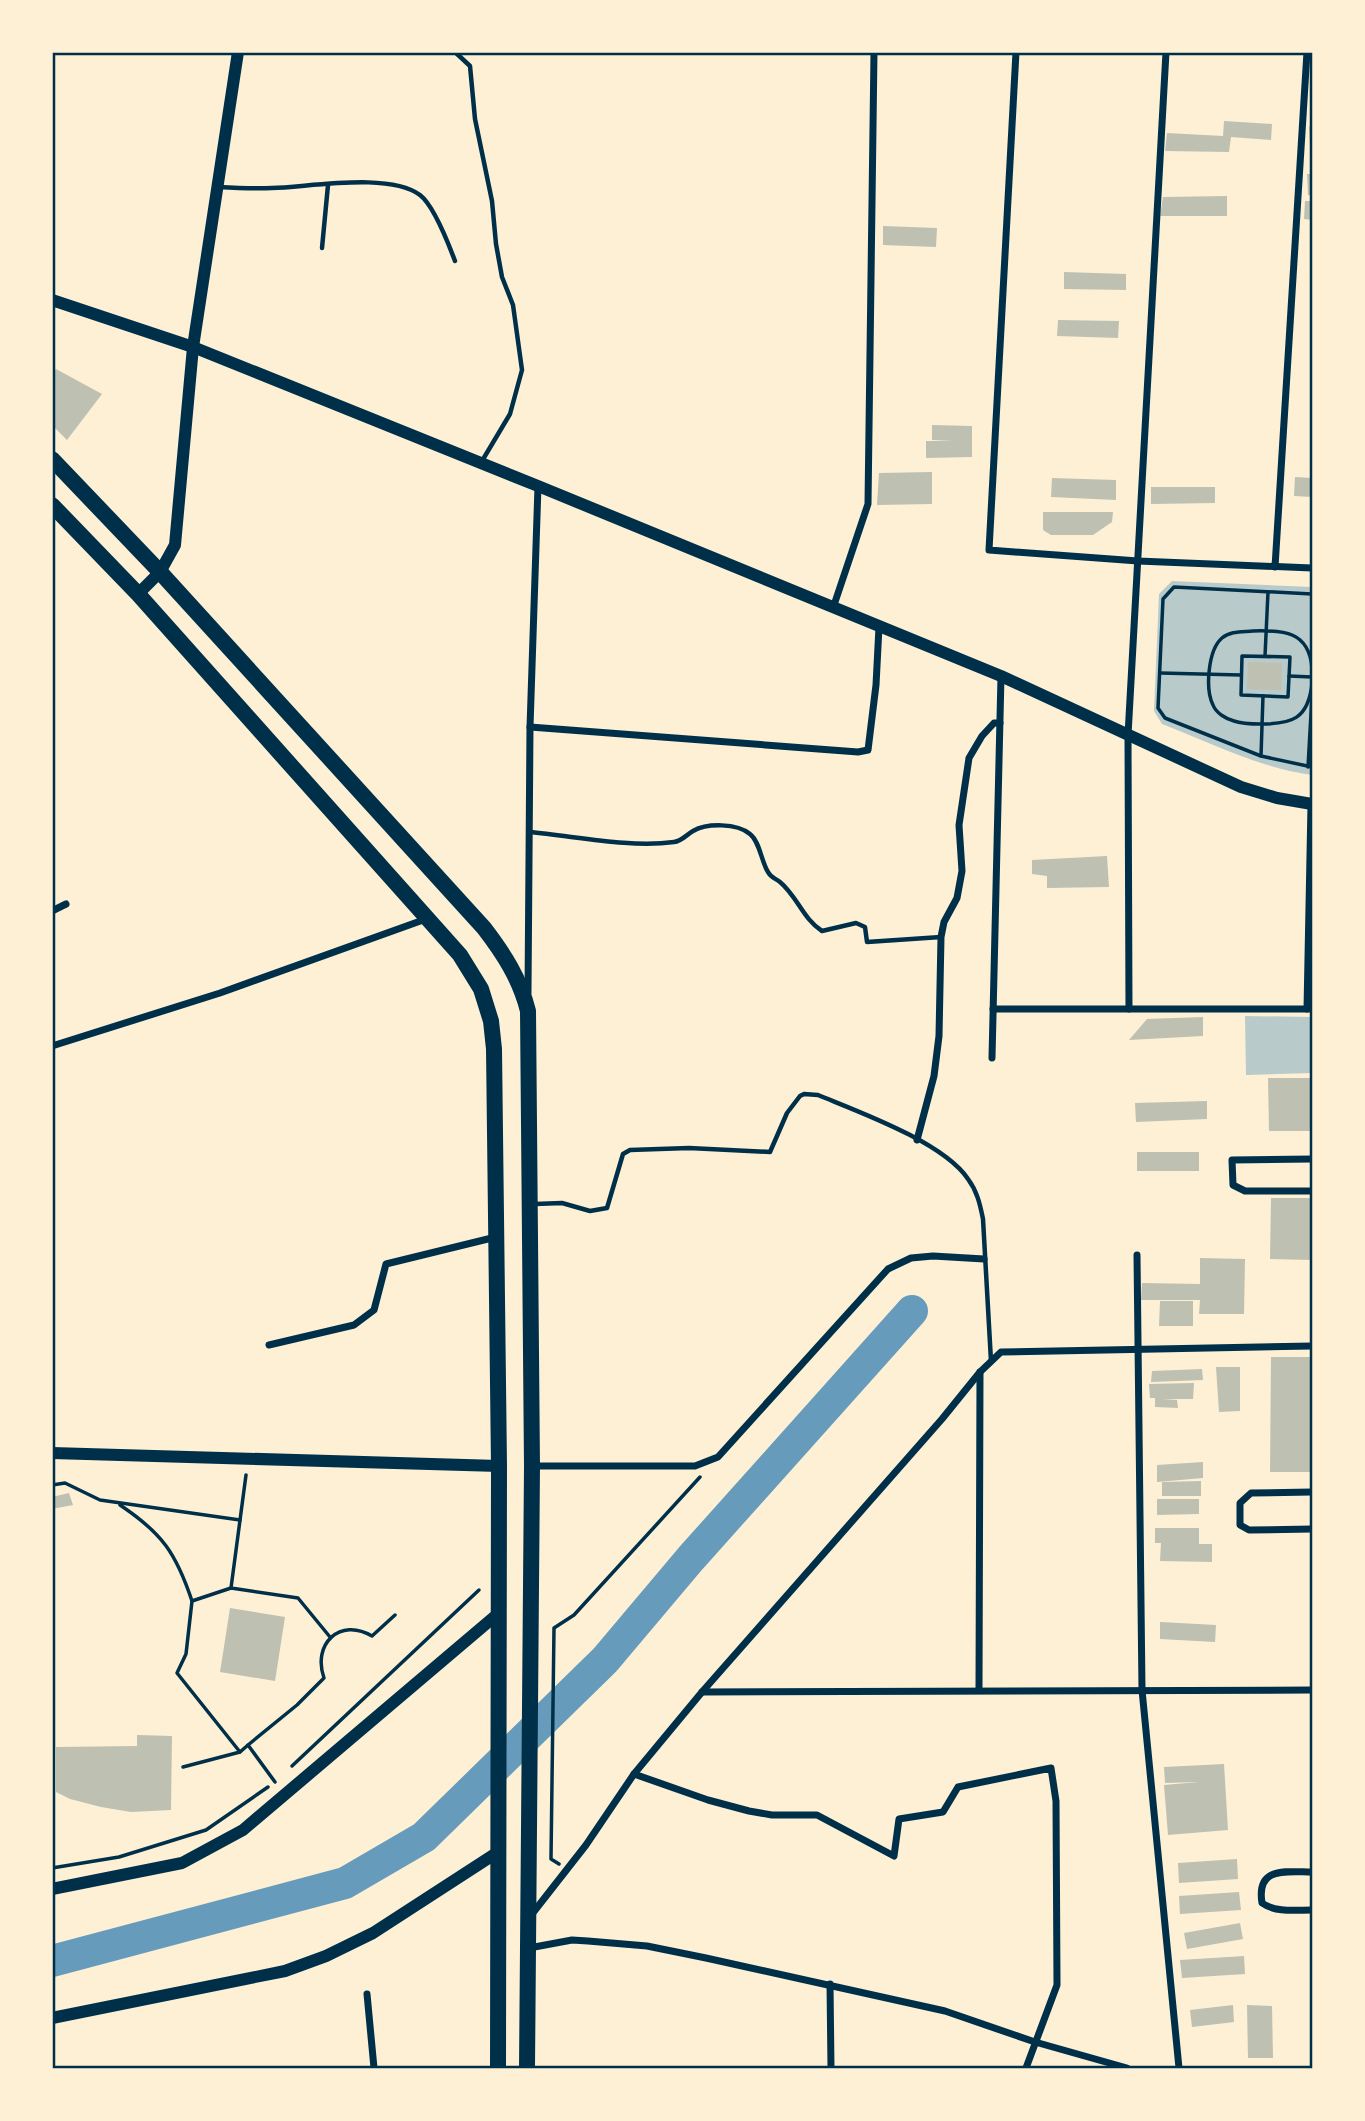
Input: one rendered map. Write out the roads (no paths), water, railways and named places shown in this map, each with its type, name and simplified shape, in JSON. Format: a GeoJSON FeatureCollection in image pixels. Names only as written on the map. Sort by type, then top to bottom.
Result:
{"type":"FeatureCollection","features":[{"type":"Feature","properties":{"kind":"main road"},"geometry":{"type":"LineString","coordinates":[[52,459],[160,572],[484,928],[509,963],[523,994],[528,1011],[532,1466],[527,2068]]}},
{"type":"Feature","properties":{"kind":"main road"},"geometry":{"type":"LineString","coordinates":[[52,505],[138,594],[460,955],[481,989],[491,1021],[494,1049],[497,1236],[500,1612],[498,2068]]}},
{"type":"Feature","properties":{"kind":"street"},"geometry":{"type":"LineString","coordinates":[[138,594],[160,572],[175,545],[193,347],[238,52]]}},
{"type":"Feature","properties":{"kind":"street"},"geometry":{"type":"LineString","coordinates":[[833,608],[868,503],[874,52]]}},
{"type":"Feature","properties":{"kind":"street"},"geometry":{"type":"LineString","coordinates":[[1016,52],[989,550],[1138,561],[1312,568]]}},
{"type":"Feature","properties":{"kind":"street"},"geometry":{"type":"LineString","coordinates":[[1129,1009],[1128,735],[1167,52]]}},
{"type":"Feature","properties":{"kind":"street"},"geometry":{"type":"LineString","coordinates":[[1275,567],[1307,52]]}},
{"type":"Feature","properties":{"kind":"street"},"geometry":{"type":"LineString","coordinates":[[52,300],[193,347],[538,486],[1001,676],[1241,787],[1277,798],[1312,803],[1310,1009],[993,1009]]}},
{"type":"Feature","properties":{"kind":"street"},"geometry":{"type":"LineString","coordinates":[[528,1011],[530,727],[538,486]]}},
{"type":"Feature","properties":{"kind":"street"},"geometry":{"type":"LineString","coordinates":[[530,727],[858,752],[868,750],[880,627]]}},
{"type":"Feature","properties":{"kind":"street"},"geometry":{"type":"LineString","coordinates":[[992,1058],[1001,676]]}},
{"type":"Feature","properties":{"kind":"street"},"geometry":{"type":"LineString","coordinates":[[917,1140],[934,1076],[939,1036],[941,937],[944,922],[957,898],[962,872],[959,825],[969,758],[982,736],[994,723],[1000,723]]}},
{"type":"Feature","properties":{"kind":"street"},"geometry":{"type":"LineString","coordinates":[[52,911],[66,904]]}},
{"type":"Feature","properties":{"kind":"street"},"geometry":{"type":"LineString","coordinates":[[52,1046],[220,993],[426,919]]}},
{"type":"Feature","properties":{"kind":"street"},"geometry":{"type":"LineString","coordinates":[[1312,1159],[1232,1160],[1233,1185],[1245,1191],[1312,1191]]}},
{"type":"Feature","properties":{"kind":"street"},"geometry":{"type":"LineString","coordinates":[[269,1345],[354,1325],[374,1310],[386,1264],[497,1236]]}},
{"type":"Feature","properties":{"kind":"street"},"geometry":{"type":"LineString","coordinates":[[1137,1255],[1142,1690],[1179,2068]]}},
{"type":"Feature","properties":{"kind":"street"},"geometry":{"type":"LineString","coordinates":[[532,1466],[695,1466],[718,1457],[888,1269],[911,1258],[933,1256],[984,1259]]}},
{"type":"Feature","properties":{"kind":"street"},"geometry":{"type":"LineString","coordinates":[[527,1921],[634,1774],[702,1692],[942,1419],[980,1372],[1001,1352],[1312,1346]]}},
{"type":"Feature","properties":{"kind":"street"},"geometry":{"type":"LineString","coordinates":[[979,1690],[980,1372]]}},
{"type":"Feature","properties":{"kind":"street"},"geometry":{"type":"LineString","coordinates":[[52,1453],[499,1466]]}},
{"type":"Feature","properties":{"kind":"street"},"geometry":{"type":"LineString","coordinates":[[1312,1492],[1251,1493],[1240,1503],[1240,1525],[1249,1530],[1312,1529]]}},
{"type":"Feature","properties":{"kind":"street"},"geometry":{"type":"LineString","coordinates":[[52,1889],[182,1863],[243,1830],[500,1612]]}},
{"type":"Feature","properties":{"kind":"street"},"geometry":{"type":"LineString","coordinates":[[702,1692],[1312,1690]]}},
{"type":"Feature","properties":{"kind":"street"},"geometry":{"type":"LineString","coordinates":[[634,1774],[749,1811],[772,1815],[817,1815],[894,1856],[899,1819],[943,1812],[958,1787],[1051,1768],[1056,1801],[1056,1985],[1026,2068]]}},
{"type":"Feature","properties":{"kind":"street"},"geometry":{"type":"LineString","coordinates":[[52,2018],[285,1971],[326,1956],[373,1933],[498,1852]]}},
{"type":"Feature","properties":{"kind":"street"},"geometry":{"type":"LineString","coordinates":[[1312,1871],[1276,1873],[1266,1877],[1261,1883],[1260,1892],[1262,1903],[1266,1907],[1276,1910],[1312,1910]]}},
{"type":"Feature","properties":{"kind":"street"},"geometry":{"type":"LineString","coordinates":[[526,1949],[572,1940],[647,1946],[945,2011],[1035,2042],[1128,2068]]}},
{"type":"Feature","properties":{"kind":"street"},"geometry":{"type":"LineString","coordinates":[[830,1984],[831,2068]]}},
{"type":"Feature","properties":{"kind":"street"},"geometry":{"type":"LineString","coordinates":[[367,1994],[374,2068]]}},
{"type":"Feature","properties":{"kind":"lane"},"geometry":{"type":"LineString","coordinates":[[455,52],[470,65],[475,119],[492,201],[496,244],[502,277],[513,305],[522,370],[510,414],[481,463]]}},
{"type":"Feature","properties":{"kind":"lane"},"geometry":{"type":"LineString","coordinates":[[218,187],[270,189],[373,182],[411,190],[423,197],[444,234],[455,261]]}},
{"type":"Feature","properties":{"kind":"lane"},"geometry":{"type":"LineString","coordinates":[[322,248],[328,185]]}},
{"type":"Feature","properties":{"kind":"lane"},"geometry":{"type":"LineString","coordinates":[[528,832],[648,844],[678,841],[694,830],[711,825],[724,825],[749,833],[757,843],[769,876],[780,881],[813,925],[822,931],[856,923],[865,927],[867,942],[941,937]]}},
{"type":"Feature","properties":{"kind":"lane"},"geometry":{"type":"LineString","coordinates":[[530,1204],[562,1203],[590,1211],[607,1208],[623,1154],[639,1148],[770,1153],[787,1113],[800,1096],[818,1095],[874,1118],[917,1140],[960,1169],[975,1191],[983,1219],[991,1360]]}},
{"type":"Feature","properties":{"kind":"waterway"},"geometry":{"type":"LineString","coordinates":[[52,1961],[345,1883],[424,1837],[605,1660],[691,1558],[912,1311]]}}]}
